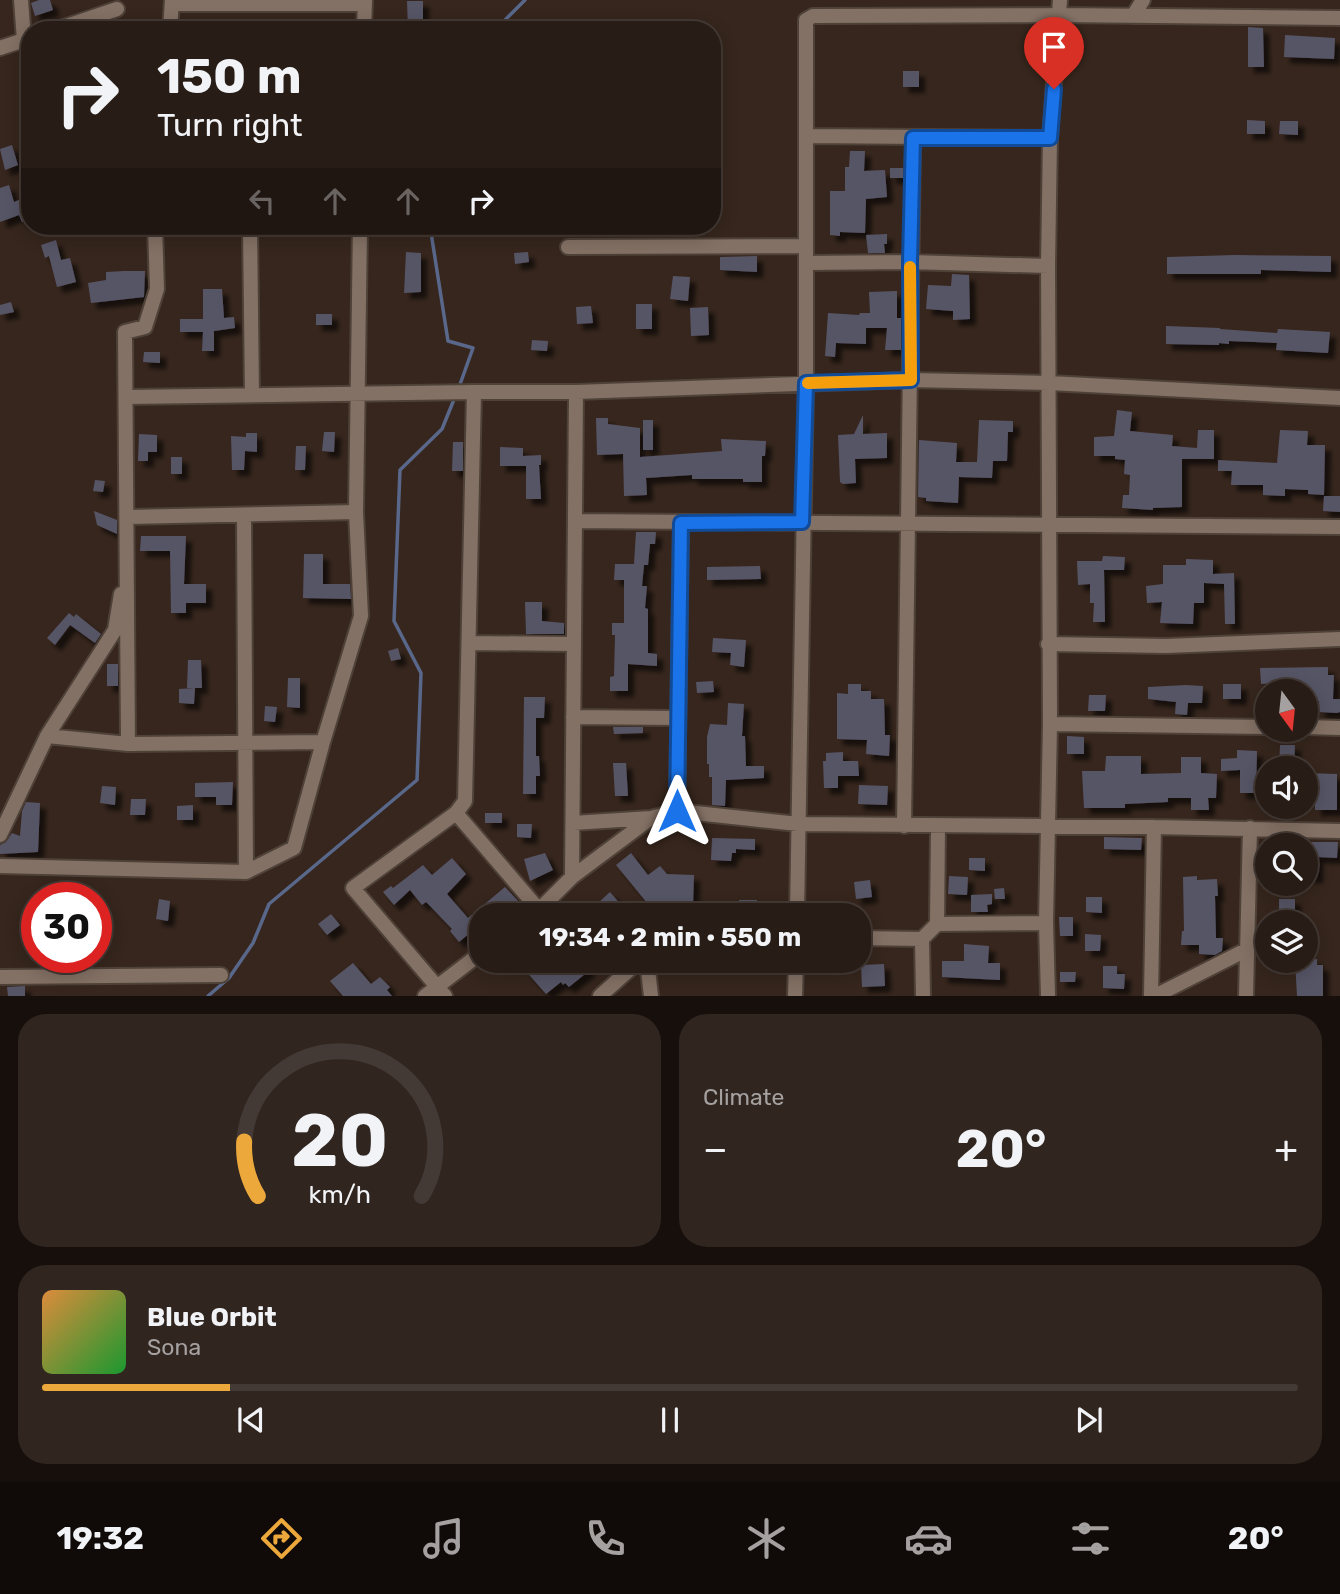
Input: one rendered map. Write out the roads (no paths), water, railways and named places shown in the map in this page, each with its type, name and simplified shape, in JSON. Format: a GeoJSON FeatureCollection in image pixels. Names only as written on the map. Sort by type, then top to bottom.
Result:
{"type":"FeatureCollection","features":[{"type":"Feature","properties":{"kind":"street"},"geometry":{"type":"LineString","coordinates":[[22,0],[25,21]]}},
{"type":"Feature","properties":{"kind":"street"},"geometry":{"type":"LineString","coordinates":[[1048,996],[1048,266],[1050,138],[1060,0]]}},
{"type":"Feature","properties":{"kind":"street"},"geometry":{"type":"LineString","coordinates":[[1133,16],[1143,0]]}},
{"type":"Feature","properties":{"kind":"street"},"geometry":{"type":"LineString","coordinates":[[171,21],[172,2],[365,2],[364,21]]}},
{"type":"Feature","properties":{"kind":"street"},"geometry":{"type":"LineString","coordinates":[[82,21],[117,9]]}},
{"type":"Feature","properties":{"kind":"street"},"geometry":{"type":"LineString","coordinates":[[797,903],[806,383],[805,24],[809,17],[1060,15],[1340,18]]}},
{"type":"Feature","properties":{"kind":"street"},"geometry":{"type":"LineString","coordinates":[[0,48],[21,41]]}},
{"type":"Feature","properties":{"kind":"street"},"geometry":{"type":"LineString","coordinates":[[806,136],[1050,138]]}},
{"type":"Feature","properties":{"kind":"street"},"geometry":{"type":"LineString","coordinates":[[904,826],[913,138]]}},
{"type":"Feature","properties":{"kind":"street"},"geometry":{"type":"LineString","coordinates":[[128,744],[125,332],[145,327],[157,289],[155,235]]}},
{"type":"Feature","properties":{"kind":"street"},"geometry":{"type":"LineString","coordinates":[[250,235],[252,395]]}},
{"type":"Feature","properties":{"kind":"street"},"geometry":{"type":"LineString","coordinates":[[0,866],[246,872],[294,848],[361,616],[356,512],[360,235]]}},
{"type":"Feature","properties":{"kind":"street"},"geometry":{"type":"LineString","coordinates":[[568,247],[806,246]]}},
{"type":"Feature","properties":{"kind":"street"},"geometry":{"type":"LineString","coordinates":[[806,263],[910,262],[1048,266]]}},
{"type":"Feature","properties":{"kind":"street"},"geometry":{"type":"LineString","coordinates":[[127,397],[576,392],[911,380],[1049,383],[1340,398]]}},
{"type":"Feature","properties":{"kind":"street"},"geometry":{"type":"LineString","coordinates":[[441,990],[353,888],[456,813],[465,801],[474,392]]}},
{"type":"Feature","properties":{"kind":"street"},"geometry":{"type":"LineString","coordinates":[[572,877],[576,392]]}},
{"type":"Feature","properties":{"kind":"street"},"geometry":{"type":"LineString","coordinates":[[128,517],[356,512]]}},
{"type":"Feature","properties":{"kind":"street"},"geometry":{"type":"LineString","coordinates":[[244,515],[246,872]]}},
{"type":"Feature","properties":{"kind":"street"},"geometry":{"type":"LineString","coordinates":[[575,521],[1340,527]]}},
{"type":"Feature","properties":{"kind":"street"},"geometry":{"type":"LineString","coordinates":[[677,811],[681,523]]}},
{"type":"Feature","properties":{"kind":"street"},"geometry":{"type":"LineString","coordinates":[[0,835],[47,736],[115,630],[128,546]]}},
{"type":"Feature","properties":{"kind":"street"},"geometry":{"type":"LineString","coordinates":[[1048,644],[1166,646],[1340,639]]}},
{"type":"Feature","properties":{"kind":"street"},"geometry":{"type":"LineString","coordinates":[[469,643],[574,644]]}},
{"type":"Feature","properties":{"kind":"street"},"geometry":{"type":"LineString","coordinates":[[573,717],[678,718]]}},
{"type":"Feature","properties":{"kind":"street"},"geometry":{"type":"LineString","coordinates":[[1050,724],[1255,727]]}},
{"type":"Feature","properties":{"kind":"street"},"geometry":{"type":"LineString","coordinates":[[1318,727],[1340,728]]}},
{"type":"Feature","properties":{"kind":"street"},"geometry":{"type":"LineString","coordinates":[[47,736],[128,744],[323,743]]}},
{"type":"Feature","properties":{"kind":"street"},"geometry":{"type":"LineString","coordinates":[[573,823],[650,818],[677,811],[798,824],[1340,831]]}},
{"type":"Feature","properties":{"kind":"street"},"geometry":{"type":"LineString","coordinates":[[456,813],[529,903]]}},
{"type":"Feature","properties":{"kind":"street"},"geometry":{"type":"LineString","coordinates":[[547,903],[572,877],[650,818]]}},
{"type":"Feature","properties":{"kind":"street"},"geometry":{"type":"LineString","coordinates":[[871,938],[922,939],[937,924],[938,826]]}},
{"type":"Feature","properties":{"kind":"street"},"geometry":{"type":"LineString","coordinates":[[1154,827],[1153,996],[1246,950]]}},
{"type":"Feature","properties":{"kind":"street"},"geometry":{"type":"LineString","coordinates":[[1246,996],[1251,828]]}},
{"type":"Feature","properties":{"kind":"street"},"geometry":{"type":"LineString","coordinates":[[937,924],[1046,923]]}},
{"type":"Feature","properties":{"kind":"street"},"geometry":{"type":"LineString","coordinates":[[922,939],[923,996]]}},
{"type":"Feature","properties":{"kind":"street"},"geometry":{"type":"LineString","coordinates":[[425,996],[441,990],[469,964]]}},
{"type":"Feature","properties":{"kind":"street"},"geometry":{"type":"LineString","coordinates":[[600,996],[626,973]]}},
{"type":"Feature","properties":{"kind":"street"},"geometry":{"type":"LineString","coordinates":[[648,973],[651,996]]}},
{"type":"Feature","properties":{"kind":"street"},"geometry":{"type":"LineString","coordinates":[[795,996],[796,973]]}},
{"type":"Feature","properties":{"kind":"street"},"geometry":{"type":"LineString","coordinates":[[0,977],[221,975]]}},
{"type":"Feature","properties":{"kind":"waterway"},"geometry":{"type":"LineString","coordinates":[[504,21],[525,0]]}},
{"type":"Feature","properties":{"kind":"waterway"},"geometry":{"type":"LineString","coordinates":[[431,235],[448,341],[473,348],[458,390]]}},
{"type":"Feature","properties":{"kind":"waterway"},"geometry":{"type":"LineString","coordinates":[[208,996],[229,978],[253,943],[269,904],[417,780],[421,673],[394,621],[400,470],[442,429],[455,397]]}}]}
